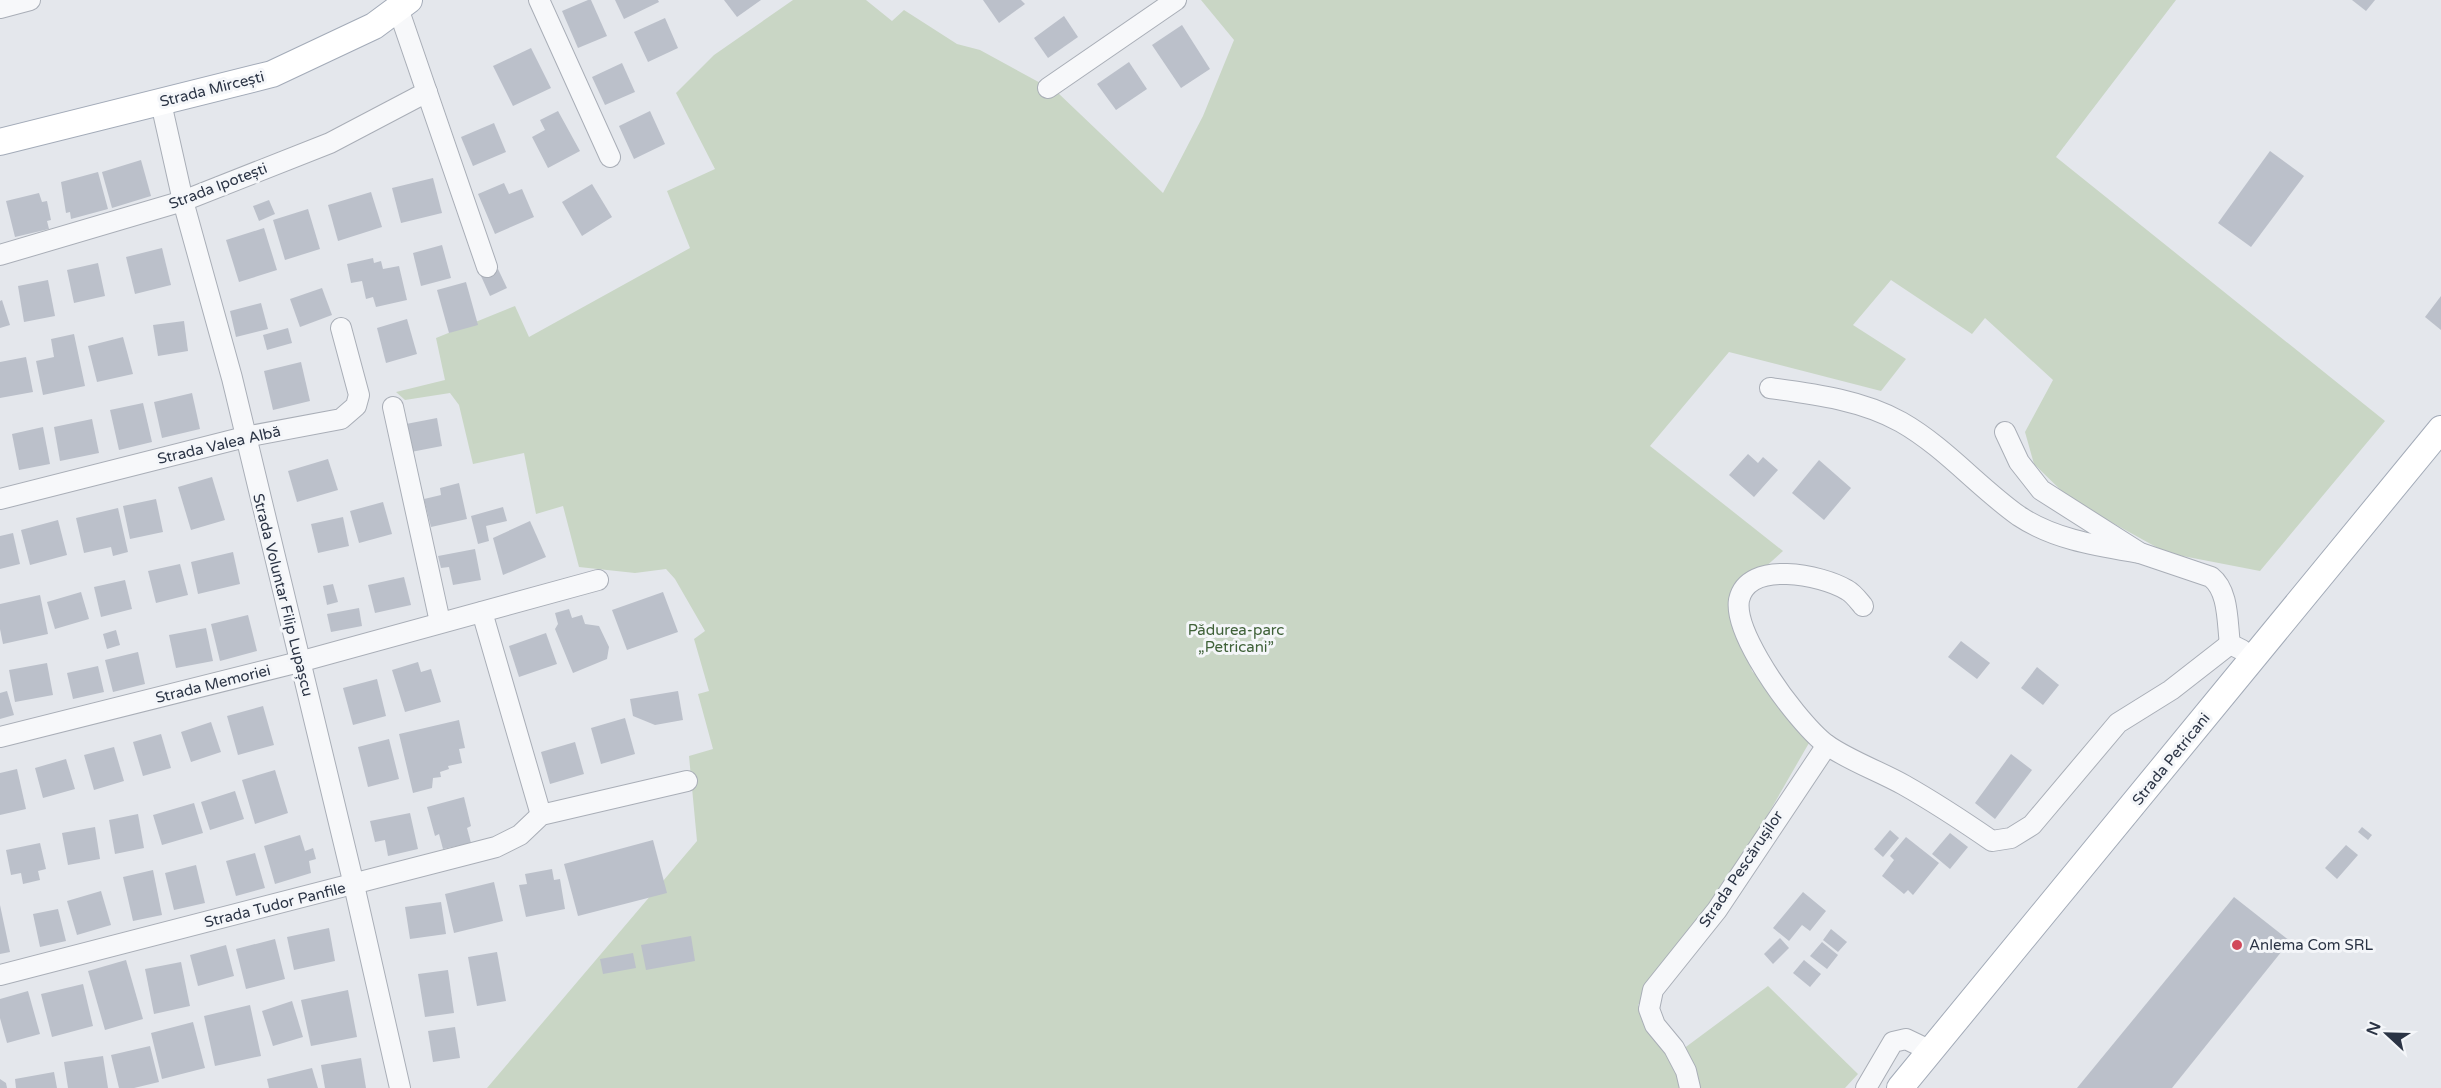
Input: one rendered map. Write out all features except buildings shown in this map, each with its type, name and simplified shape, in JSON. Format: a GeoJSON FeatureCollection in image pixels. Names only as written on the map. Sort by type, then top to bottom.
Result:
{"type":"FeatureCollection","features":[{"type":"Feature","properties":{"kind":"main road","name":"Strada Mircești"},"geometry":{"type":"LineString","coordinates":[[0,142],[272,74],[336,46],[374,26],[403,4]]}},
{"type":"Feature","properties":{"kind":"main road","name":"Strada Petricani"},"geometry":{"type":"LineString","coordinates":[[1900,1088],[2441,429]]}},
{"type":"Feature","properties":{"kind":"street"},"geometry":{"type":"LineString","coordinates":[[0,8],[30,0]]}},
{"type":"Feature","properties":{"kind":"street"},"geometry":{"type":"LineString","coordinates":[[539,0],[610,157]]}},
{"type":"Feature","properties":{"kind":"street"},"geometry":{"type":"LineString","coordinates":[[1048,88],[1176,0]]}},
{"type":"Feature","properties":{"kind":"street"},"geometry":{"type":"LineString","coordinates":[[403,4],[427,92],[487,267]]}},
{"type":"Feature","properties":{"kind":"street","name":"Strada Ipotești"},"geometry":{"type":"LineString","coordinates":[[0,255],[183,201],[330,143],[427,92]]}},
{"type":"Feature","properties":{"kind":"street","name":"Strada Voluntar Filip Lupașcu"},"geometry":{"type":"LineString","coordinates":[[161,103],[183,201],[245,437],[354,885],[400,1088]]}},
{"type":"Feature","properties":{"kind":"street","name":"Strada Valea Albă"},"geometry":{"type":"LineString","coordinates":[[0,499],[245,437],[341,419],[356,406],[358,384],[341,328]]}},
{"type":"Feature","properties":{"kind":"street"},"geometry":{"type":"LineString","coordinates":[[1770,388],[1836,398],[1890,416],[1930,442],[2007,506],[2039,527],[2080,542],[2140,553],[2211,577],[2223,592],[2230,644]]}},
{"type":"Feature","properties":{"kind":"street"},"geometry":{"type":"LineString","coordinates":[[393,407],[440,622]]}},
{"type":"Feature","properties":{"kind":"street"},"geometry":{"type":"LineString","coordinates":[[2005,432],[2019,462],[2041,490],[2140,553]]}},
{"type":"Feature","properties":{"kind":"street"},"geometry":{"type":"LineString","coordinates":[[1863,606],[1849,591],[1828,581],[1773,573],[1761,575],[1750,582],[1739,601],[1740,618],[1760,663],[1795,712],[1827,745],[1935,802],[1992,841],[2011,838],[2032,825],[2118,723],[2171,690],[2230,644]]}},
{"type":"Feature","properties":{"kind":"street","name":"Strada Memoriei"},"geometry":{"type":"LineString","coordinates":[[0,737],[299,662],[598,580]]}},
{"type":"Feature","properties":{"kind":"street"},"geometry":{"type":"LineString","coordinates":[[482,612],[541,815]]}},
{"type":"Feature","properties":{"kind":"street"},"geometry":{"type":"LineString","coordinates":[[2230,644],[2254,657]]}},
{"type":"Feature","properties":{"kind":"street","name":"Strada Pescărușilor"},"geometry":{"type":"LineString","coordinates":[[1690,1088],[1686,1071],[1674,1048],[1655,1025],[1649,1010],[1653,990],[1717,910],[1827,745]]}},
{"type":"Feature","properties":{"kind":"street","name":"Strada Tudor Panfile"},"geometry":{"type":"LineString","coordinates":[[0,975],[496,847],[520,835],[541,815],[687,781]]}},
{"type":"Feature","properties":{"kind":"street"},"geometry":{"type":"LineString","coordinates":[[1866,1088],[1893,1042],[1906,1039],[1931,1051]]}},
{"type":"Feature","properties":{"kind":"green space","name":"Pădurea-parc „Petricani”"},"geometry":{"type":"Polygon","coordinates":[[[793,0],[866,0],[892,21],[904,10],[957,44],[980,50],[1057,92],[1163,193],[1203,116],[1234,40],[1201,0],[2176,0],[2056,157],[2385,421],[2260,571],[2167,553],[2071,500],[2034,464],[2025,432],[2053,380],[1985,318],[1972,334],[1891,280],[1853,325],[1906,359],[1881,391],[1729,352],[1650,446],[1783,551],[1730,599],[1752,671],[1813,736],[1744,856],[1638,1005],[1671,1058],[1768,986],[1858,1074],[1845,1088],[487,1088],[697,841],[689,756],[713,749],[698,694],[709,691],[694,639],[705,631],[675,579],[666,569],[635,573],[579,567],[563,506],[536,514],[524,453],[473,464],[459,405],[450,393],[405,400],[396,392],[445,380],[436,338],[515,306],[529,337],[690,248],[667,191],[715,169],[676,93],[714,55],[793,0]]]}},
{"type":"Feature","properties":{"kind":"place","name":"Anlema Com SRL"},"geometry":{"type":"Point","coordinates":[2237,945]}}]}
